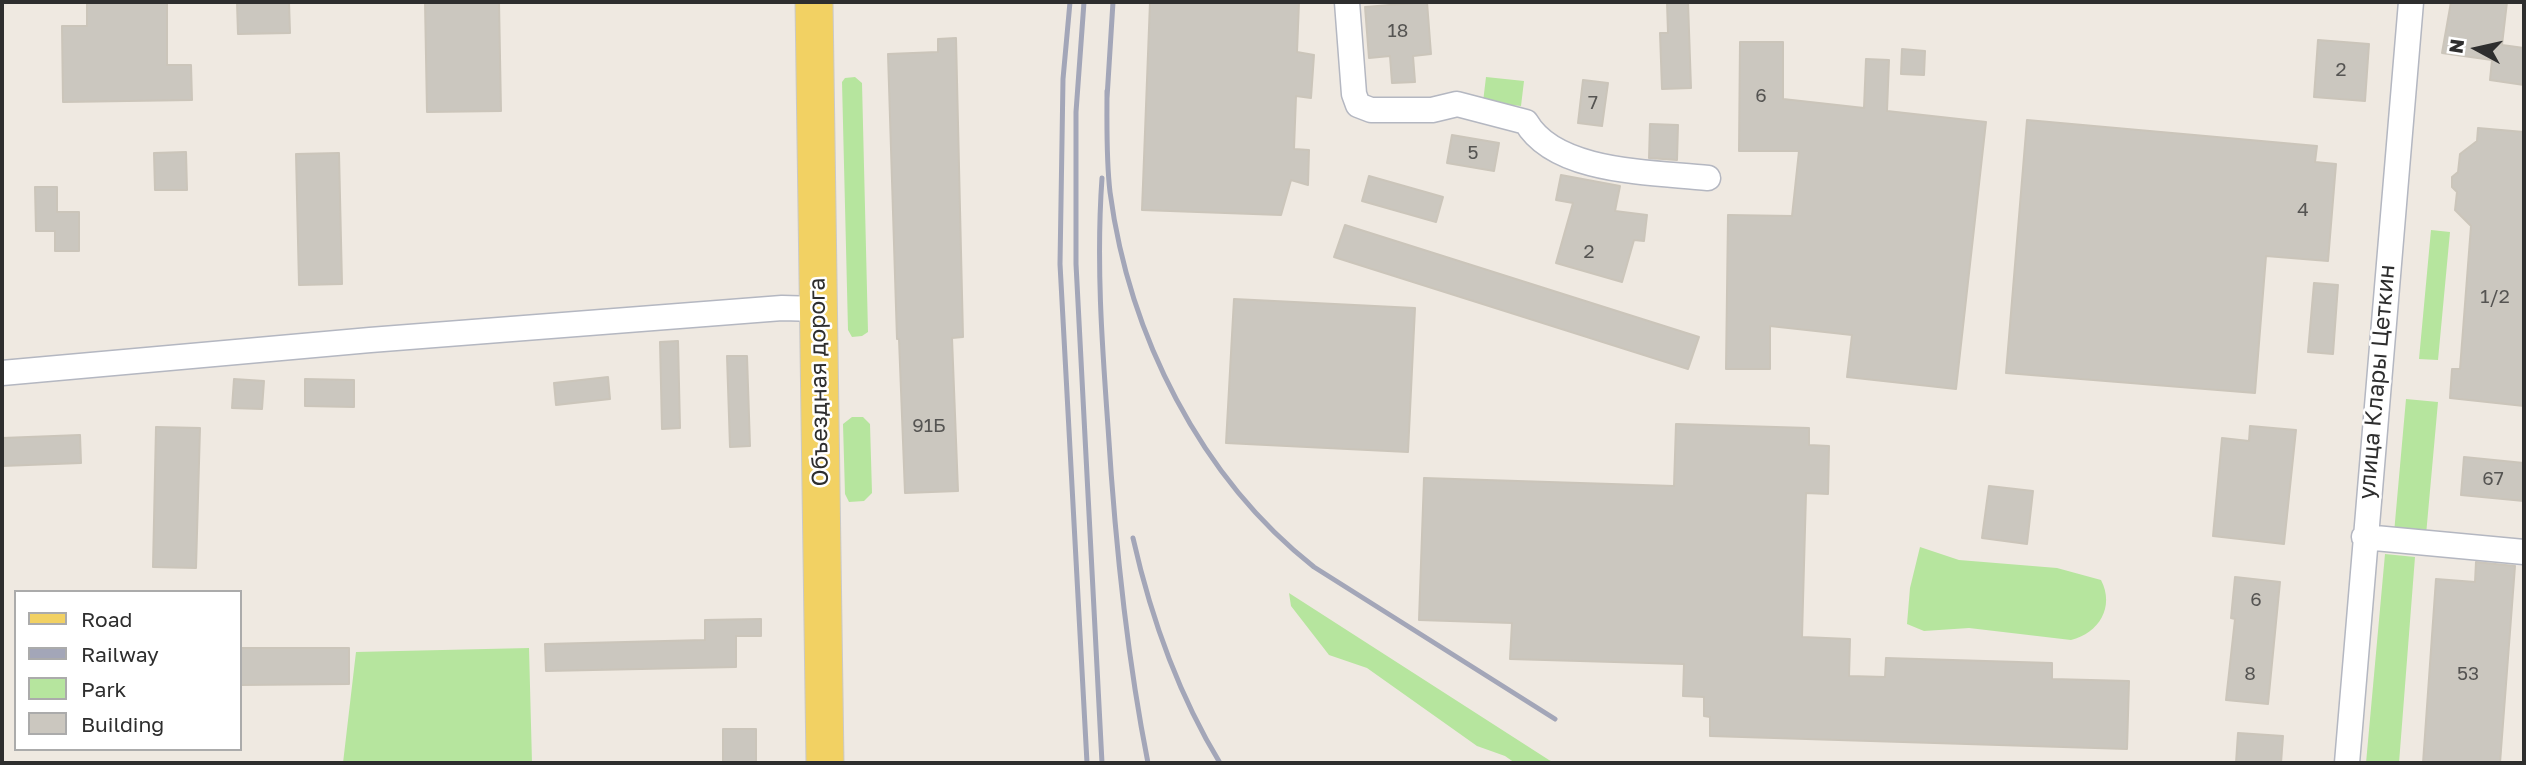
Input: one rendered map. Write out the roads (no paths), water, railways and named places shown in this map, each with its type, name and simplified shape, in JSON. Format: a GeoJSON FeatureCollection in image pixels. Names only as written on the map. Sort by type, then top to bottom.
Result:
{"type":"FeatureCollection","features":[{"type":"Feature","properties":{"kind":"main road","name":"Объездная дорога"},"geometry":{"type":"LineString","coordinates":[[814,2],[825,763]]}},
{"type":"Feature","properties":{"kind":"street"},"geometry":{"type":"LineString","coordinates":[[1347,2],[1354,94],[1358,105],[1371,110],[1432,110],[1457,104],[1526,122],[1535,139],[1604,167],[1708,178]]}},
{"type":"Feature","properties":{"kind":"street","name":"улица Клары Цеткин"},"geometry":{"type":"LineString","coordinates":[[2347,763],[2411,2]]}},
{"type":"Feature","properties":{"kind":"street"},"geometry":{"type":"LineString","coordinates":[[2,373],[370,340],[782,308],[818,309]]}},
{"type":"Feature","properties":{"kind":"street"},"geometry":{"type":"LineString","coordinates":[[2364,537],[2524,552]]}},
{"type":"Feature","properties":{"kind":"railway"},"geometry":{"type":"LineString","coordinates":[[1070,2],[1063,79],[1060,264],[1087,763]]}},
{"type":"Feature","properties":{"kind":"railway"},"geometry":{"type":"LineString","coordinates":[[1084,2],[1076,112],[1076,264],[1102,763]]}},
{"type":"Feature","properties":{"kind":"railway"},"geometry":{"type":"LineString","coordinates":[[1107,98],[1113,2]]}},
{"type":"Feature","properties":{"kind":"railway"},"geometry":{"type":"LineString","coordinates":[[1107,91],[1110,192],[1134,298],[1153,350],[1176,399],[1204,447],[1237,491],[1273,531],[1314,567],[1555,719]]}},
{"type":"Feature","properties":{"kind":"railway"},"geometry":{"type":"LineString","coordinates":[[1102,178],[1100,303],[1114,512],[1122,596],[1148,763]]}},
{"type":"Feature","properties":{"kind":"railway"},"geometry":{"type":"LineString","coordinates":[[1133,538],[1148,597],[1168,655],[1191,710],[1220,763]]}}]}
